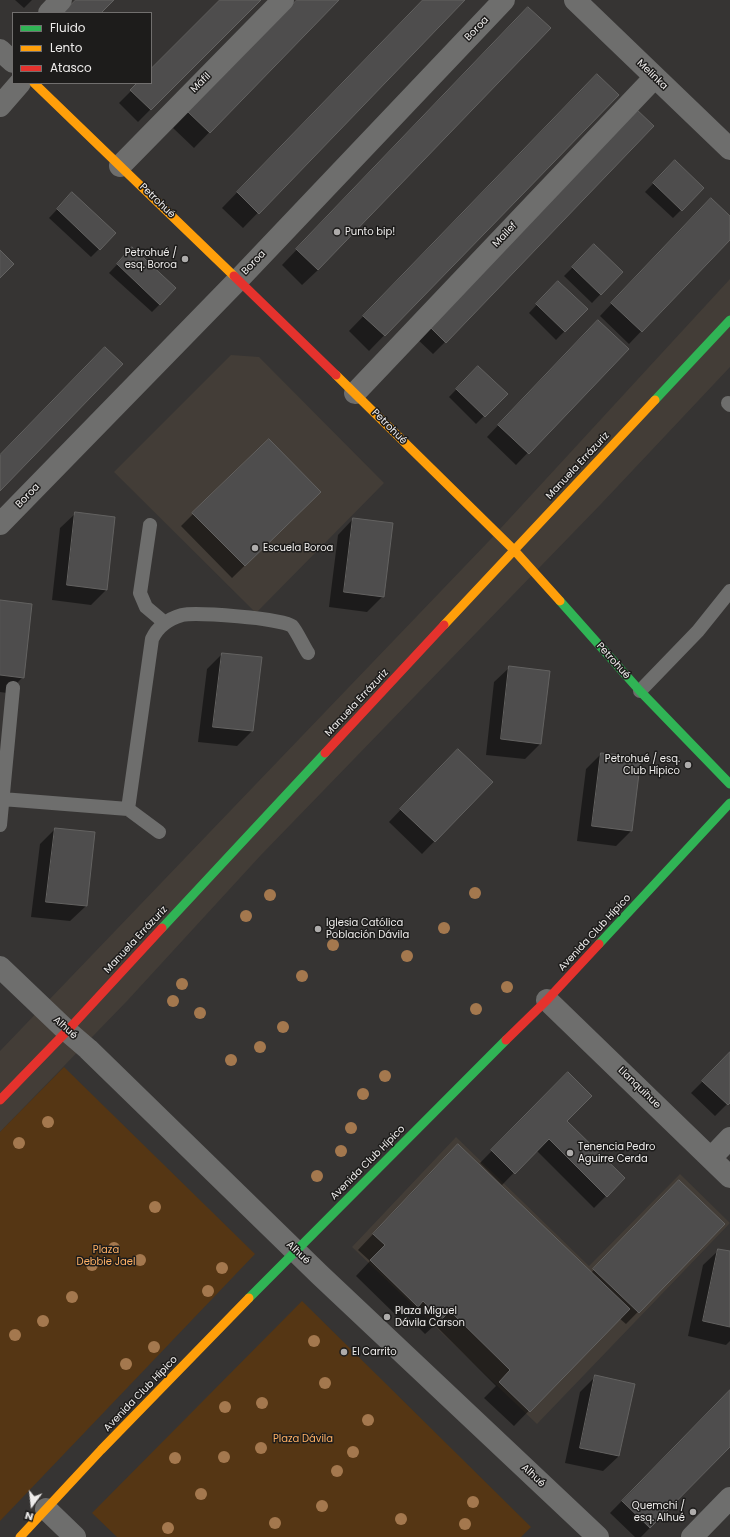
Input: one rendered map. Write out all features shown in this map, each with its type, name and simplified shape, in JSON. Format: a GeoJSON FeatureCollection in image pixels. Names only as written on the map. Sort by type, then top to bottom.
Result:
{"type":"FeatureCollection","features":[{"type":"Feature","properties":{"kind":"street"},"geometry":{"type":"LineString","coordinates":[[50,12],[61,0]]}},
{"type":"Feature","properties":{"kind":"street","name":"Máfil"},"geometry":{"type":"LineString","coordinates":[[120,166],[283,0]]}},
{"type":"Feature","properties":{"kind":"street","name":"Boroa"},"geometry":{"type":"LineString","coordinates":[[0,524],[238,280],[504,0]]}},
{"type":"Feature","properties":{"kind":"street","name":"Melinka"},"geometry":{"type":"LineString","coordinates":[[574,0],[730,149]]}},
{"type":"Feature","properties":{"kind":"street","name":"Mailef"},"geometry":{"type":"LineString","coordinates":[[355,393],[655,78]]}},
{"type":"Feature","properties":{"kind":"street"},"geometry":{"type":"LineString","coordinates":[[0,106],[19,84]]}},
{"type":"Feature","properties":{"kind":"street","name":"Petrohué"},"geometry":{"type":"LineString","coordinates":[[35,84],[355,393],[514,550],[640,691],[714,770],[730,784]]}},
{"type":"Feature","properties":{"kind":"street","name":"Manuela Errázuriz"},"geometry":{"type":"LineString","coordinates":[[0,1100],[730,320]]}},
{"type":"Feature","properties":{"kind":"street","name":"Avenida Club Hípico"},"geometry":{"type":"LineString","coordinates":[[20,1537],[101,1450],[295,1251],[547,1000],[730,804]]}},
{"type":"Feature","properties":{"kind":"street","name":"Alhué"},"geometry":{"type":"LineString","coordinates":[[0,967],[66,1031],[88,1049],[295,1251],[598,1537]]}},
{"type":"Feature","properties":{"kind":"street","name":"Llanquihue"},"geometry":{"type":"LineString","coordinates":[[547,1000],[724,1167]]}},
{"type":"Feature","properties":{"kind":"street"},"geometry":{"type":"LineString","coordinates":[[724,1167],[730,1138]]}},
{"type":"Feature","properties":{"kind":"street"},"geometry":{"type":"LineString","coordinates":[[692,1537],[730,1498]]}},
{"type":"Feature","properties":{"kind":"street"},"geometry":{"type":"LineString","coordinates":[[46,1509],[75,1537]]}},
{"type":"Feature","properties":{"kind":"lane"},"geometry":{"type":"LineString","coordinates":[[150,525],[140,593],[146,607],[165,623]]}},
{"type":"Feature","properties":{"kind":"lane"},"geometry":{"type":"LineString","coordinates":[[640,691],[698,631],[730,591]]}},
{"type":"Feature","properties":{"kind":"lane"},"geometry":{"type":"LineString","coordinates":[[128,809],[152,639],[157,629],[165,623],[183,615],[226,615],[274,620],[292,626],[308,653]]}},
{"type":"Feature","properties":{"kind":"lane"},"geometry":{"type":"LineString","coordinates":[[0,825],[13,688]]}},
{"type":"Feature","properties":{"kind":"lane"},"geometry":{"type":"LineString","coordinates":[[2,799],[128,809],[159,832]]}},
{"type":"Feature","properties":{"kind":"shaded area"},"geometry":{"type":"Polygon","coordinates":[[[730,279],[730,367],[601,504],[261,855],[127,1001],[0,1132],[0,1051],[488,542],[730,279]]]}},
{"type":"Feature","properties":{"kind":"shaded area","name":"Escuela Boroa"},"geometry":{"type":"Polygon","coordinates":[[[231,355],[259,357],[384,483],[256,613],[114,472],[231,355]]]}},
{"type":"Feature","properties":{"kind":"shaded area"},"geometry":{"type":"Polygon","coordinates":[[[456,1137],[589,1266],[680,1174],[730,1223],[537,1424],[352,1247],[456,1137]]]}},
{"type":"Feature","properties":{"kind":"green space","name":"Plaza Debbie Jael"},"geometry":{"type":"Polygon","coordinates":[[[64,1067],[255,1254],[0,1521],[0,1132],[64,1067]]]}},
{"type":"Feature","properties":{"kind":"green space","name":"Plaza Dávila"},"geometry":{"type":"Polygon","coordinates":[[[302,1301],[531,1527],[521,1537],[117,1537],[92,1513],[302,1301]]]}},
{"type":"Feature","properties":{"kind":"building"},"geometry":{"type":"Polygon","coordinates":[[[76,0],[114,0],[102,12],[64,12],[76,0]]]}},
{"type":"Feature","properties":{"kind":"building"},"geometry":{"type":"Polygon","coordinates":[[[220,0],[261,0],[151,110],[130,90],[136,84],[152,84],[152,68],[220,0]]]}},
{"type":"Feature","properties":{"kind":"building"},"geometry":{"type":"Polygon","coordinates":[[[297,0],[339,0],[210,133],[188,112],[297,0]]]}},
{"type":"Feature","properties":{"kind":"building"},"geometry":{"type":"Polygon","coordinates":[[[423,0],[465,0],[259,214],[237,192],[423,0]]]}},
{"type":"Feature","properties":{"kind":"building"},"geometry":{"type":"Polygon","coordinates":[[[528,7],[551,28],[318,270],[296,249],[528,7]]]}},
{"type":"Feature","properties":{"kind":"building"},"geometry":{"type":"Polygon","coordinates":[[[597,74],[619,95],[385,336],[363,316],[597,74]]]}},
{"type":"Feature","properties":{"kind":"building"},"geometry":{"type":"Polygon","coordinates":[[[635,108],[654,126],[446,343],[427,324],[635,108]]]}},
{"type":"Feature","properties":{"kind":"building"},"geometry":{"type":"Polygon","coordinates":[[[675,160],[704,188],[682,211],[653,183],[675,160]]]}},
{"type":"Feature","properties":{"kind":"building"},"geometry":{"type":"Polygon","coordinates":[[[72,192],[116,233],[100,250],[57,209],[72,192]]]}},
{"type":"Feature","properties":{"kind":"building"},"geometry":{"type":"Polygon","coordinates":[[[711,198],[730,216],[730,240],[642,332],[611,303],[711,198]]]}},
{"type":"Feature","properties":{"kind":"building"},"geometry":{"type":"Polygon","coordinates":[[[594,244],[623,272],[601,295],[572,267],[594,244]]]}},
{"type":"Feature","properties":{"kind":"building"},"geometry":{"type":"Polygon","coordinates":[[[132,247],[176,288],[160,305],[117,264],[132,247]]]}},
{"type":"Feature","properties":{"kind":"building"},"geometry":{"type":"Polygon","coordinates":[[[0,250],[14,264],[0,278],[0,250]]]}},
{"type":"Feature","properties":{"kind":"building"},"geometry":{"type":"Polygon","coordinates":[[[558,281],[588,309],[565,332],[536,304],[558,281]]]}},
{"type":"Feature","properties":{"kind":"building"},"geometry":{"type":"Polygon","coordinates":[[[598,320],[629,349],[529,454],[498,425],[598,320]]]}},
{"type":"Feature","properties":{"kind":"building"},"geometry":{"type":"Polygon","coordinates":[[[105,347],[123,364],[0,491],[0,455],[105,347]]]}},
{"type":"Feature","properties":{"kind":"building"},"geometry":{"type":"Polygon","coordinates":[[[478,366],[508,394],[485,417],[456,389],[478,366]]]}},
{"type":"Feature","properties":{"kind":"building"},"geometry":{"type":"Polygon","coordinates":[[[269,439],[321,492],[245,566],[192,513],[269,439]]]}},
{"type":"Feature","properties":{"kind":"building"},"geometry":{"type":"Polygon","coordinates":[[[75,512],[115,517],[107,590],[67,585],[75,512]]]}},
{"type":"Feature","properties":{"kind":"building"},"geometry":{"type":"Polygon","coordinates":[[[353,518],[393,523],[384,597],[344,592],[353,518]]]}},
{"type":"Feature","properties":{"kind":"building"},"geometry":{"type":"Polygon","coordinates":[[[0,600],[32,604],[24,678],[0,675],[0,600]]]}},
{"type":"Feature","properties":{"kind":"building"},"geometry":{"type":"Polygon","coordinates":[[[222,653],[262,657],[253,731],[213,727],[222,653]]]}},
{"type":"Feature","properties":{"kind":"building"},"geometry":{"type":"Polygon","coordinates":[[[509,666],[550,671],[541,744],[501,739],[509,666]]]}},
{"type":"Feature","properties":{"kind":"building"},"geometry":{"type":"Polygon","coordinates":[[[458,749],[493,782],[435,842],[400,809],[458,749]]]}},
{"type":"Feature","properties":{"kind":"building"},"geometry":{"type":"Polygon","coordinates":[[[601,753],[641,757],[632,831],[592,826],[601,753]]]}},
{"type":"Feature","properties":{"kind":"building"},"geometry":{"type":"Polygon","coordinates":[[[55,828],[95,832],[87,906],[46,902],[55,828]]]}},
{"type":"Feature","properties":{"kind":"building"},"geometry":{"type":"Polygon","coordinates":[[[730,1052],[730,1103],[728,1105],[702,1081],[730,1052]]]}},
{"type":"Feature","properties":{"kind":"building"},"geometry":{"type":"Polygon","coordinates":[[[568,1072],[592,1096],[567,1121],[625,1178],[607,1197],[549,1139],[515,1174],[491,1150],[568,1072]]]}},
{"type":"Feature","properties":{"kind":"building"},"geometry":{"type":"Polygon","coordinates":[[[458,1144],[630,1309],[530,1412],[499,1382],[510,1370],[450,1311],[441,1320],[423,1301],[418,1307],[370,1260],[385,1245],[373,1234],[458,1144]]]}},
{"type":"Feature","properties":{"kind":"building"},"geometry":{"type":"Polygon","coordinates":[[[679,1180],[725,1224],[639,1313],[593,1269],[679,1180]]]}},
{"type":"Feature","properties":{"kind":"building"},"geometry":{"type":"Polygon","coordinates":[[[718,1249],[730,1251],[730,1327],[703,1321],[718,1249]]]}},
{"type":"Feature","properties":{"kind":"building"},"geometry":{"type":"Polygon","coordinates":[[[595,1375],[635,1384],[619,1456],[580,1448],[595,1375]]]}},
{"type":"Feature","properties":{"kind":"building"},"geometry":{"type":"Polygon","coordinates":[[[730,1390],[730,1447],[650,1528],[622,1501],[730,1390]]]}},
{"type":"Feature","properties":{"kind":"traffic: fast"},"geometry":{"type":"LineString","coordinates":[[655,400],[730,320]]}},
{"type":"Feature","properties":{"kind":"traffic: fast"},"geometry":{"type":"LineString","coordinates":[[560,601],[640,691],[730,784]]}},
{"type":"Feature","properties":{"kind":"traffic: fast"},"geometry":{"type":"LineString","coordinates":[[162,928],[325,753]]}},
{"type":"Feature","properties":{"kind":"traffic: fast"},"geometry":{"type":"LineString","coordinates":[[599,944],[730,803]]}},
{"type":"Feature","properties":{"kind":"traffic: fast"},"geometry":{"type":"LineString","coordinates":[[249,1298],[506,1040]]}},
{"type":"Feature","properties":{"kind":"traffic: slow"},"geometry":{"type":"LineString","coordinates":[[35,84],[234,276]]}},
{"type":"Feature","properties":{"kind":"traffic: slow"},"geometry":{"type":"LineString","coordinates":[[336,375],[514,550],[560,601]]}},
{"type":"Feature","properties":{"kind":"traffic: slow"},"geometry":{"type":"LineString","coordinates":[[444,625],[655,400]]}},
{"type":"Feature","properties":{"kind":"traffic: slow"},"geometry":{"type":"LineString","coordinates":[[20,1537],[101,1450],[249,1298]]}},
{"type":"Feature","properties":{"kind":"traffic: jam"},"geometry":{"type":"LineString","coordinates":[[234,276],[336,375]]}},
{"type":"Feature","properties":{"kind":"traffic: jam"},"geometry":{"type":"LineString","coordinates":[[325,753],[444,625]]}},
{"type":"Feature","properties":{"kind":"traffic: jam"},"geometry":{"type":"LineString","coordinates":[[0,1100],[67,1031],[162,928]]}},
{"type":"Feature","properties":{"kind":"traffic: jam"},"geometry":{"type":"LineString","coordinates":[[506,1040],[547,1000],[599,944]]}},
{"type":"Feature","properties":{"kind":"place","name":"Punto bip!"},"geometry":{"type":"Point","coordinates":[337,232]}},
{"type":"Feature","properties":{"kind":"place","name":"Petrohué / esq. Boroa"},"geometry":{"type":"Point","coordinates":[185,259]}},
{"type":"Feature","properties":{"kind":"place","name":"Escuela Boroa"},"geometry":{"type":"Point","coordinates":[255,548]}},
{"type":"Feature","properties":{"kind":"place","name":"Petrohué / esq. Club Hípico"},"geometry":{"type":"Point","coordinates":[688,765]}},
{"type":"Feature","properties":{"kind":"place","name":"Iglesia Católica Población Dávila"},"geometry":{"type":"Point","coordinates":[318,929]}},
{"type":"Feature","properties":{"kind":"place","name":"Tenencia Pedro Aguirre Cerda"},"geometry":{"type":"Point","coordinates":[570,1153]}},
{"type":"Feature","properties":{"kind":"place","name":"Plaza Miguel Dávila Carson"},"geometry":{"type":"Point","coordinates":[387,1317]}},
{"type":"Feature","properties":{"kind":"place","name":"El Carrito"},"geometry":{"type":"Point","coordinates":[344,1352]}},
{"type":"Feature","properties":{"kind":"place","name":"Quemchi / esq. Alhué"},"geometry":{"type":"Point","coordinates":[693,1512]}}]}
